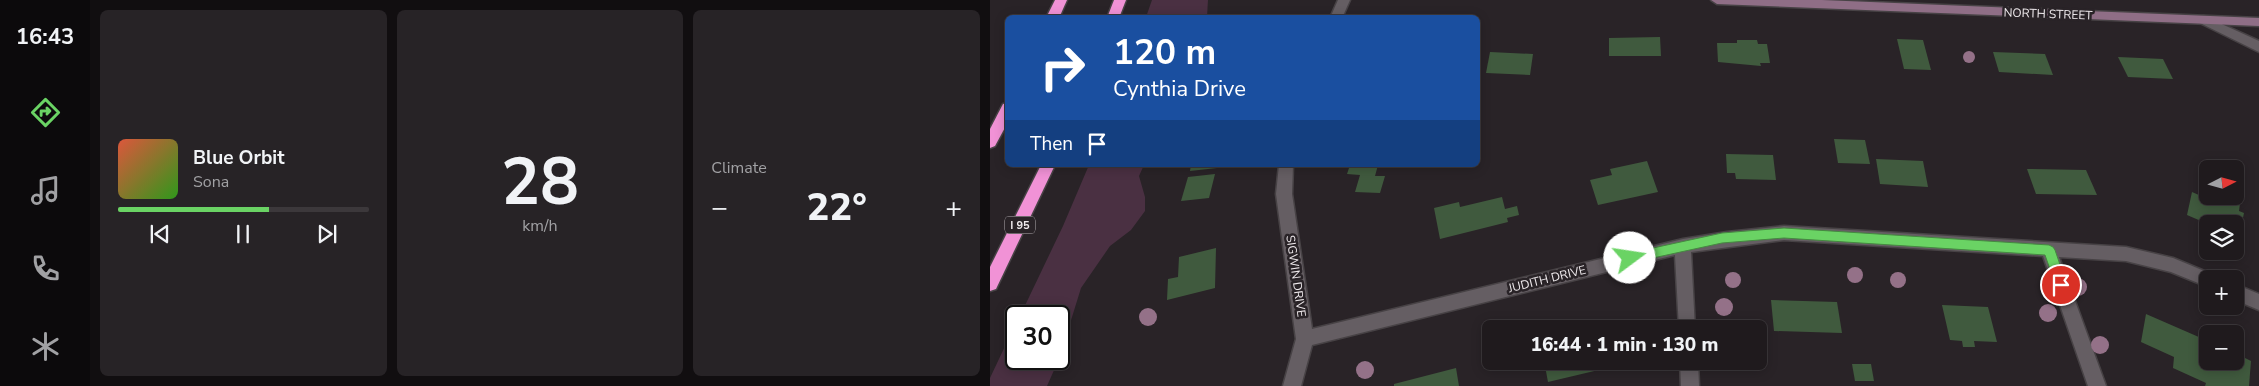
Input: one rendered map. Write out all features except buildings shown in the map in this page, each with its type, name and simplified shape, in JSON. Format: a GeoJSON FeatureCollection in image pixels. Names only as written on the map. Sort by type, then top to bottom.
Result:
{"type":"FeatureCollection","features":[{"type":"Feature","properties":{"kind":"highway"},"geometry":{"type":"LineString","coordinates":[[1053,15],[1060,0]]}},
{"type":"Feature","properties":{"kind":"highway"},"geometry":{"type":"LineString","coordinates":[[1114,15],[1120,0]]}},
{"type":"Feature","properties":{"kind":"highway"},"geometry":{"type":"LineString","coordinates":[[990,142],[1005,114]]}},
{"type":"Feature","properties":{"kind":"highway","name":"I 95"},"geometry":{"type":"LineString","coordinates":[[990,284],[1047,167]]}},
{"type":"Feature","properties":{"kind":"main road","name":"NORTH STREET"},"geometry":{"type":"LineString","coordinates":[[1717,0],[2259,22]]}},
{"type":"Feature","properties":{"kind":"street"},"geometry":{"type":"LineString","coordinates":[[1337,15],[1344,0]]}},
{"type":"Feature","properties":{"kind":"street"},"geometry":{"type":"LineString","coordinates":[[2204,20],[2259,47]]}},
{"type":"Feature","properties":{"kind":"street","name":"SIGWIN DRIVE"},"geometry":{"type":"LineString","coordinates":[[1286,167],[1284,194],[1305,340],[1292,386]]}},
{"type":"Feature","properties":{"kind":"street","name":"JUDITH DRIVE"},"geometry":{"type":"LineString","coordinates":[[1305,340],[1649,253],[1722,238],[1784,233],[2126,254],[2173,265],[2199,276]]}},
{"type":"Feature","properties":{"kind":"street"},"geometry":{"type":"LineString","coordinates":[[1683,246],[1687,320]]}},
{"type":"Feature","properties":{"kind":"street"},"geometry":{"type":"LineString","coordinates":[[2049,250],[2097,386]]}},
{"type":"Feature","properties":{"kind":"street"},"geometry":{"type":"LineString","coordinates":[[2244,296],[2259,302]]}},
{"type":"Feature","properties":{"kind":"street"},"geometry":{"type":"LineString","coordinates":[[1689,370],[1690,386]]}},
{"type":"Feature","properties":{"kind":"shaded area"},"geometry":{"type":"Polygon","coordinates":[[[1152,0],[1208,0],[1207,15],[1147,15],[1152,0]]]}},
{"type":"Feature","properties":{"kind":"shaded area"},"geometry":{"type":"Polygon","coordinates":[[[1088,167],[1143,167],[1139,176],[1145,197],[1145,211],[1131,230],[1110,246],[1081,288],[1070,324],[1070,305],[1025,305],[1063,226],[1088,167]]]}},
{"type":"Feature","properties":{"kind":"shaded area"},"geometry":{"type":"Polygon","coordinates":[[[1005,346],[1005,370],[1054,370],[1047,386],[990,386],[990,378],[1005,346]]]}},
{"type":"Feature","properties":{"kind":"route"},"geometry":{"type":"LineString","coordinates":[[1630,258],[1722,238],[1784,233],[2049,250],[2061,285]]}}]}
